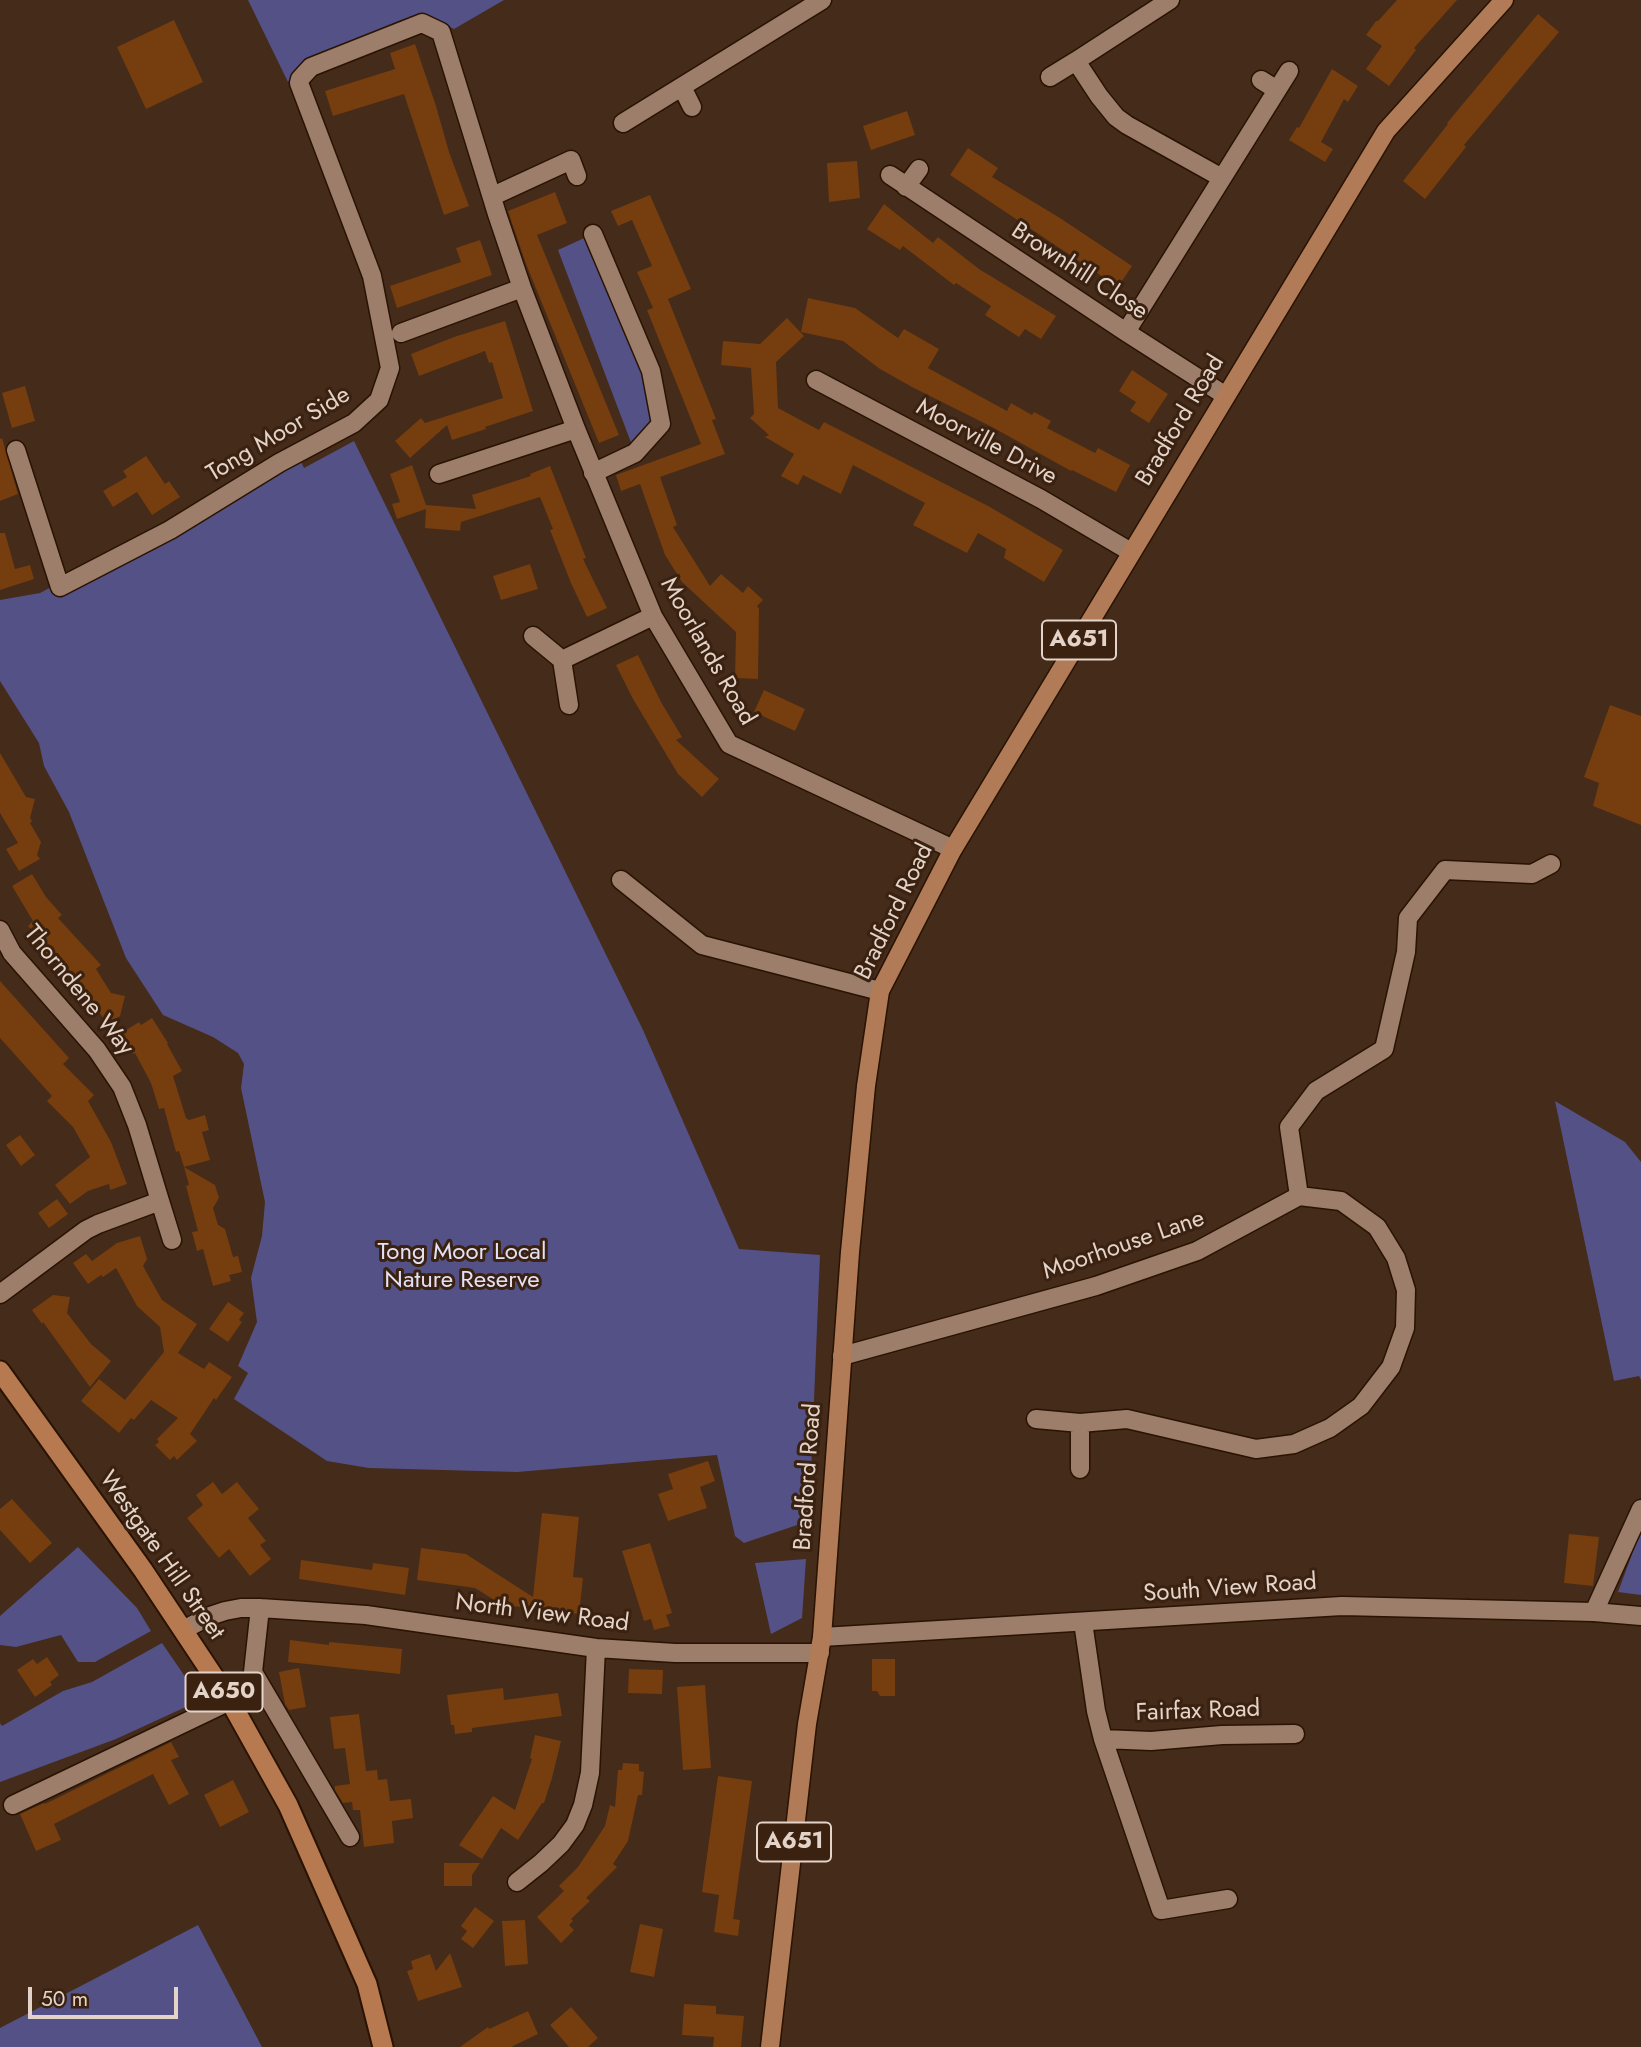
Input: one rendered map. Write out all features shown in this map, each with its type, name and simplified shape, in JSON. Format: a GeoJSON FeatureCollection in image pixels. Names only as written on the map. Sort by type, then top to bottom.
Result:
{"type":"FeatureCollection","features":[{"type":"Feature","properties":{"kind":"highway","name":"Westgate Hill Street"},"geometry":{"type":"LineString","coordinates":[[0,1371],[143,1570],[230,1701],[288,1805],[367,1984],[383,2047]]}},
{"type":"Feature","properties":{"kind":"main road","name":"Bradford Road"},"geometry":{"type":"LineString","coordinates":[[770,2047],[807,1724],[821,1645],[842,1356],[866,1086],[880,992],[953,849],[1386,131],[1504,0]]}},
{"type":"Feature","properties":{"kind":"street"},"geometry":{"type":"LineString","coordinates":[[623,123],[822,0]]}},
{"type":"Feature","properties":{"kind":"street"},"geometry":{"type":"LineString","coordinates":[[1050,77],[1170,0]]}},
{"type":"Feature","properties":{"kind":"street","name":"Moorlands Road"},"geometry":{"type":"LineString","coordinates":[[422,23],[441,32],[522,288],[593,473],[653,616],[729,744],[953,849]]}},
{"type":"Feature","properties":{"kind":"street","name":"Tong Moor Side"},"geometry":{"type":"LineString","coordinates":[[16,450],[60,587],[170,530],[279,463],[354,423],[379,400],[390,368],[372,276],[299,82],[311,67],[422,23]]}},
{"type":"Feature","properties":{"kind":"street"},"geometry":{"type":"LineString","coordinates":[[1076,61],[1116,117],[1222,178]]}},
{"type":"Feature","properties":{"kind":"street"},"geometry":{"type":"LineString","coordinates":[[1126,332],[1289,71]]}},
{"type":"Feature","properties":{"kind":"street"},"geometry":{"type":"LineString","coordinates":[[1261,80],[1277,90]]}},
{"type":"Feature","properties":{"kind":"street"},"geometry":{"type":"LineString","coordinates":[[682,87],[692,107]]}},
{"type":"Feature","properties":{"kind":"street"},"geometry":{"type":"LineString","coordinates":[[493,196],[570,160],[577,176]]}},
{"type":"Feature","properties":{"kind":"street"},"geometry":{"type":"LineString","coordinates":[[906,187],[919,169]]}},
{"type":"Feature","properties":{"kind":"street","name":"Brownhill Close"},"geometry":{"type":"LineString","coordinates":[[890,175],[1226,396]]}},
{"type":"Feature","properties":{"kind":"street"},"geometry":{"type":"LineString","coordinates":[[593,234],[651,371],[661,424],[635,453],[593,473]]}},
{"type":"Feature","properties":{"kind":"street"},"geometry":{"type":"LineString","coordinates":[[401,333],[522,288]]}},
{"type":"Feature","properties":{"kind":"street","name":"Moorville Drive"},"geometry":{"type":"LineString","coordinates":[[816,380],[1041,499],[1131,552]]}},
{"type":"Feature","properties":{"kind":"street"},"geometry":{"type":"LineString","coordinates":[[439,474],[576,429]]}},
{"type":"Feature","properties":{"kind":"street"},"geometry":{"type":"LineString","coordinates":[[562,660],[653,616]]}},
{"type":"Feature","properties":{"kind":"street"},"geometry":{"type":"LineString","coordinates":[[533,636],[562,660],[569,705]]}},
{"type":"Feature","properties":{"kind":"street"},"geometry":{"type":"LineString","coordinates":[[1036,1419],[1080,1423],[1127,1419],[1256,1449],[1294,1444],[1330,1429],[1361,1406],[1391,1367],[1405,1328],[1406,1290],[1396,1258],[1377,1227],[1341,1201],[1299,1196],[1289,1127],[1316,1091],[1384,1049],[1406,952],[1408,918],[1445,870],[1532,874],[1551,864]]}},
{"type":"Feature","properties":{"kind":"street"},"geometry":{"type":"LineString","coordinates":[[621,880],[702,945],[880,992]]}},
{"type":"Feature","properties":{"kind":"street","name":"Thorndene Way"},"geometry":{"type":"LineString","coordinates":[[0,930],[12,953],[97,1050],[122,1087],[137,1125],[172,1240]]}},
{"type":"Feature","properties":{"kind":"street","name":"Moorhouse Lane"},"geometry":{"type":"LineString","coordinates":[[842,1356],[1121,1278],[1197,1251],[1299,1196]]}},
{"type":"Feature","properties":{"kind":"street"},"geometry":{"type":"LineString","coordinates":[[0,1294],[86,1230],[160,1201]]}},
{"type":"Feature","properties":{"kind":"street"},"geometry":{"type":"LineString","coordinates":[[1080,1423],[1080,1469]]}},
{"type":"Feature","properties":{"kind":"street"},"geometry":{"type":"LineString","coordinates":[[1594,1612],[1641,1508]]}},
{"type":"Feature","properties":{"kind":"street","name":"South View Road"},"geometry":{"type":"LineString","coordinates":[[821,1645],[1083,1622],[1342,1606],[1594,1612],[1641,1616]]}},
{"type":"Feature","properties":{"kind":"street"},"geometry":{"type":"LineString","coordinates":[[260,1608],[253,1672],[350,1837]]}},
{"type":"Feature","properties":{"kind":"street","name":"North View Road"},"geometry":{"type":"LineString","coordinates":[[183,1630],[225,1611],[260,1608],[366,1615],[596,1648],[675,1653],[821,1645]]}},
{"type":"Feature","properties":{"kind":"street"},"geometry":{"type":"LineString","coordinates":[[1083,1622],[1096,1711],[1103,1739],[1161,1910],[1228,1899]]}},
{"type":"Feature","properties":{"kind":"street"},"geometry":{"type":"LineString","coordinates":[[517,1882],[561,1844],[575,1825],[583,1805],[590,1773],[596,1648]]}},
{"type":"Feature","properties":{"kind":"street"},"geometry":{"type":"LineString","coordinates":[[13,1805],[230,1701]]}},
{"type":"Feature","properties":{"kind":"street","name":"Fairfax Road"},"geometry":{"type":"LineString","coordinates":[[1103,1739],[1152,1741],[1222,1735],[1295,1734]]}},
{"type":"Feature","properties":{"kind":"green space"},"geometry":{"type":"Polygon","coordinates":[[[248,0],[504,0],[454,29],[428,16],[401,20],[306,61],[288,82],[248,0]]]}},
{"type":"Feature","properties":{"kind":"green space"},"geometry":{"type":"Polygon","coordinates":[[[593,234],[661,424],[635,453],[558,250],[593,234]]]}},
{"type":"Feature","properties":{"kind":"green space","name":"Tong Moor Local Nature Reserve"},"geometry":{"type":"Polygon","coordinates":[[[354,441],[643,1030],[739,1249],[820,1255],[809,1521],[744,1543],[735,1536],[717,1455],[517,1472],[369,1468],[327,1461],[234,1399],[248,1373],[238,1366],[257,1322],[251,1278],[262,1236],[265,1202],[241,1088],[244,1064],[238,1053],[213,1037],[163,1015],[126,958],[69,812],[44,766],[39,743],[0,681],[0,600],[40,593],[131,544],[294,447],[304,468],[354,441]]]}},
{"type":"Feature","properties":{"kind":"green space"},"geometry":{"type":"Polygon","coordinates":[[[1555,1101],[1625,1142],[1641,1162],[1641,1380],[1639,1376],[1614,1381],[1555,1101]]]}},
{"type":"Feature","properties":{"kind":"green space"},"geometry":{"type":"Polygon","coordinates":[[[1641,1530],[1641,1595],[1618,1592],[1641,1530]]]}},
{"type":"Feature","properties":{"kind":"green space"},"geometry":{"type":"Polygon","coordinates":[[[78,1547],[137,1608],[151,1631],[95,1662],[78,1662],[61,1635],[16,1647],[0,1645],[0,1616],[78,1547]]]}},
{"type":"Feature","properties":{"kind":"green space"},"geometry":{"type":"Polygon","coordinates":[[[806,1559],[802,1618],[771,1634],[755,1563],[806,1559]]]}},
{"type":"Feature","properties":{"kind":"green space"},"geometry":{"type":"Polygon","coordinates":[[[162,1643],[201,1700],[116,1739],[0,1782],[0,1723],[2,1726],[63,1691],[92,1682],[162,1643]]]}},
{"type":"Feature","properties":{"kind":"green space"},"geometry":{"type":"Polygon","coordinates":[[[198,1925],[262,2047],[0,2047],[0,2028],[198,1925]]]}},
{"type":"Feature","properties":{"kind":"building"},"geometry":{"type":"Polygon","coordinates":[[[1397,0],[1457,0],[1414,48],[1416,50],[1389,86],[1366,69],[1382,46],[1366,35],[1397,0]]]}},
{"type":"Feature","properties":{"kind":"building"},"geometry":{"type":"Polygon","coordinates":[[[1538,14],[1559,32],[1464,145],[1466,147],[1425,199],[1403,181],[1447,123],[1538,14]]]}},
{"type":"Feature","properties":{"kind":"building"},"geometry":{"type":"Polygon","coordinates":[[[174,20],[203,82],[146,109],[117,47],[174,20]]]}},
{"type":"Feature","properties":{"kind":"building"},"geometry":{"type":"Polygon","coordinates":[[[415,44],[469,206],[444,215],[404,94],[333,116],[325,91],[395,69],[390,53],[415,44]]]}},
{"type":"Feature","properties":{"kind":"building"},"geometry":{"type":"Polygon","coordinates":[[[1332,69],[1358,86],[1348,102],[1344,99],[1321,142],[1333,149],[1325,162],[1289,140],[1297,127],[1299,128],[1332,69]]]}},
{"type":"Feature","properties":{"kind":"building"},"geometry":{"type":"Polygon","coordinates":[[[907,111],[915,135],[871,150],[863,126],[907,111]]]}},
{"type":"Feature","properties":{"kind":"building"},"geometry":{"type":"Polygon","coordinates":[[[968,148],[998,168],[992,177],[1132,266],[1118,287],[950,175],[968,148]]]}},
{"type":"Feature","properties":{"kind":"building"},"geometry":{"type":"Polygon","coordinates":[[[857,161],[860,198],[829,202],[827,163],[857,161]]]}},
{"type":"Feature","properties":{"kind":"building"},"geometry":{"type":"Polygon","coordinates":[[[555,192],[567,223],[537,235],[619,435],[599,443],[526,264],[508,211],[555,192]]]}},
{"type":"Feature","properties":{"kind":"building"},"geometry":{"type":"Polygon","coordinates":[[[650,195],[691,289],[668,299],[716,419],[712,420],[725,454],[660,477],[677,525],[673,527],[710,586],[721,574],[743,593],[748,586],[763,600],[757,606],[758,679],[735,678],[736,632],[682,582],[665,555],[640,484],[621,491],[616,475],[701,444],[647,310],[653,308],[637,272],[652,266],[632,220],[618,226],[611,211],[650,195]]]}},
{"type":"Feature","properties":{"kind":"building"},"geometry":{"type":"Polygon","coordinates":[[[884,204],[933,243],[938,237],[979,269],[1056,316],[1041,339],[1025,329],[1019,337],[985,315],[991,306],[956,283],[954,285],[903,246],[900,250],[867,229],[884,204]]]}},
{"type":"Feature","properties":{"kind":"building"},"geometry":{"type":"Polygon","coordinates":[[[480,240],[492,275],[397,308],[390,286],[461,262],[456,248],[480,240]]]}},
{"type":"Feature","properties":{"kind":"building"},"geometry":{"type":"Polygon","coordinates":[[[808,298],[855,308],[898,338],[904,329],[939,349],[928,368],[1007,411],[1011,403],[1032,415],[1034,412],[1051,421],[1047,428],[1095,453],[1098,448],[1130,465],[1116,492],[912,387],[880,369],[843,341],[801,332],[808,298]]]}},
{"type":"Feature","properties":{"kind":"building"},"geometry":{"type":"Polygon","coordinates":[[[787,318],[804,336],[776,362],[778,408],[819,430],[824,422],[990,507],[1063,550],[1044,582],[1004,558],[1006,549],[978,533],[967,553],[913,525],[925,503],[853,465],[841,494],[803,475],[798,485],[781,476],[794,454],[765,437],[769,435],[750,418],[754,414],[751,368],[721,365],[723,341],[760,344],[787,318]]]}},
{"type":"Feature","properties":{"kind":"building"},"geometry":{"type":"Polygon","coordinates":[[[505,321],[533,411],[452,440],[447,425],[410,458],[395,441],[421,418],[425,423],[503,398],[492,362],[489,363],[485,351],[419,376],[411,354],[505,321]]]}},
{"type":"Feature","properties":{"kind":"building"},"geometry":{"type":"Polygon","coordinates":[[[1132,370],[1168,394],[1149,423],[1130,411],[1136,402],[1119,391],[1132,370]]]}},
{"type":"Feature","properties":{"kind":"building"},"geometry":{"type":"Polygon","coordinates":[[[25,386],[35,421],[12,428],[2,393],[25,386]]]}},
{"type":"Feature","properties":{"kind":"building"},"geometry":{"type":"Polygon","coordinates":[[[2,438],[18,494],[0,501],[0,439],[2,438]]]}},
{"type":"Feature","properties":{"kind":"building"},"geometry":{"type":"Polygon","coordinates":[[[146,456],[165,484],[169,481],[180,497],[152,515],[137,492],[113,507],[103,491],[127,477],[123,471],[146,456]]]}},
{"type":"Feature","properties":{"kind":"building"},"geometry":{"type":"Polygon","coordinates":[[[412,465],[426,505],[476,509],[472,495],[531,476],[530,474],[550,466],[586,558],[583,559],[607,608],[587,617],[550,530],[553,529],[540,497],[461,522],[460,531],[425,528],[426,509],[397,519],[392,504],[400,502],[390,474],[412,465]]]}},
{"type":"Feature","properties":{"kind":"building"},"geometry":{"type":"Polygon","coordinates":[[[0,533],[5,533],[15,569],[30,565],[34,579],[0,590],[0,533]]]}},
{"type":"Feature","properties":{"kind":"building"},"geometry":{"type":"Polygon","coordinates":[[[530,564],[538,589],[501,600],[493,576],[530,564]]]}},
{"type":"Feature","properties":{"kind":"building"},"geometry":{"type":"Polygon","coordinates":[[[638,655],[682,737],[676,740],[719,779],[702,797],[678,774],[616,665],[638,655]]]}},
{"type":"Feature","properties":{"kind":"building"},"geometry":{"type":"Polygon","coordinates":[[[764,690],[805,709],[795,731],[754,712],[764,690]]]}},
{"type":"Feature","properties":{"kind":"building"},"geometry":{"type":"Polygon","coordinates":[[[1610,705],[1641,716],[1641,825],[1593,806],[1599,783],[1584,777],[1610,705]]]}},
{"type":"Feature","properties":{"kind":"building"},"geometry":{"type":"Polygon","coordinates":[[[0,753],[26,797],[35,799],[30,823],[41,842],[37,855],[40,859],[19,871],[6,849],[18,843],[0,813],[0,753]]]}},
{"type":"Feature","properties":{"kind":"building"},"geometry":{"type":"Polygon","coordinates":[[[32,874],[46,897],[62,915],[58,918],[101,965],[96,969],[111,993],[125,996],[120,1016],[107,1024],[92,1001],[59,964],[57,966],[44,952],[49,948],[28,926],[33,921],[12,886],[32,874]]]}},
{"type":"Feature","properties":{"kind":"building"},"geometry":{"type":"Polygon","coordinates":[[[0,981],[69,1058],[63,1064],[94,1095],[88,1101],[111,1142],[127,1184],[110,1190],[109,1184],[88,1191],[70,1204],[55,1185],[90,1157],[73,1127],[47,1101],[52,1096],[0,1038],[0,981]]]}},
{"type":"Feature","properties":{"kind":"building"},"geometry":{"type":"Polygon","coordinates":[[[152,1018],[182,1071],[173,1076],[186,1118],[189,1120],[205,1115],[209,1130],[202,1132],[210,1160],[184,1167],[179,1151],[176,1152],[164,1108],[159,1109],[151,1083],[135,1053],[133,1054],[120,1034],[139,1022],[141,1025],[152,1018]]]}},
{"type":"Feature","properties":{"kind":"building"},"geometry":{"type":"Polygon","coordinates":[[[20,1135],[35,1155],[21,1166],[6,1145],[20,1135]]]}},
{"type":"Feature","properties":{"kind":"building"},"geometry":{"type":"Polygon","coordinates":[[[184,1167],[215,1185],[219,1198],[213,1208],[218,1225],[225,1229],[233,1257],[238,1256],[242,1272],[229,1275],[231,1281],[213,1286],[203,1249],[197,1251],[192,1232],[198,1231],[186,1186],[189,1185],[184,1167]]]}},
{"type":"Feature","properties":{"kind":"building"},"geometry":{"type":"Polygon","coordinates":[[[57,1199],[68,1214],[49,1228],[38,1213],[57,1199]]]}},
{"type":"Feature","properties":{"kind":"building"},"geometry":{"type":"Polygon","coordinates":[[[140,1236],[147,1259],[143,1266],[162,1300],[197,1324],[178,1353],[204,1369],[209,1362],[232,1377],[190,1434],[197,1441],[177,1460],[174,1456],[170,1460],[155,1445],[159,1442],[157,1439],[178,1418],[151,1400],[119,1433],[81,1401],[99,1379],[125,1400],[164,1352],[160,1327],[137,1306],[116,1268],[88,1284],[73,1263],[86,1254],[92,1261],[117,1243],[140,1236]]]}},
{"type":"Feature","properties":{"kind":"building"},"geometry":{"type":"Polygon","coordinates":[[[53,1295],[70,1297],[67,1313],[91,1344],[111,1361],[90,1387],[32,1310],[53,1295]]]}},
{"type":"Feature","properties":{"kind":"building"},"geometry":{"type":"Polygon","coordinates":[[[228,1302],[244,1313],[239,1320],[242,1322],[228,1342],[209,1329],[228,1302]]]}},
{"type":"Feature","properties":{"kind":"building"},"geometry":{"type":"Polygon","coordinates":[[[708,1461],[715,1481],[700,1487],[707,1508],[668,1521],[658,1494],[673,1489],[668,1474],[708,1461]]]}},
{"type":"Feature","properties":{"kind":"building"},"geometry":{"type":"Polygon","coordinates":[[[213,1482],[222,1494],[237,1482],[259,1509],[248,1518],[266,1541],[260,1545],[271,1559],[250,1576],[229,1549],[219,1558],[187,1518],[203,1505],[196,1495],[213,1482]]]}},
{"type":"Feature","properties":{"kind":"building"},"geometry":{"type":"Polygon","coordinates":[[[12,1499],[52,1543],[30,1563],[0,1530],[0,1509],[12,1499]]]}},
{"type":"Feature","properties":{"kind":"building"},"geometry":{"type":"Polygon","coordinates":[[[542,1513],[579,1517],[573,1577],[583,1578],[579,1614],[512,1606],[510,1610],[475,1588],[417,1580],[421,1548],[466,1554],[533,1597],[542,1513]]]}},
{"type":"Feature","properties":{"kind":"building"},"geometry":{"type":"Polygon","coordinates":[[[1569,1534],[1599,1537],[1593,1586],[1564,1583],[1569,1534]]]}},
{"type":"Feature","properties":{"kind":"building"},"geometry":{"type":"Polygon","coordinates":[[[650,1543],[672,1613],[666,1615],[670,1626],[654,1630],[651,1619],[644,1621],[622,1551],[650,1543]]]}},
{"type":"Feature","properties":{"kind":"building"},"geometry":{"type":"Polygon","coordinates":[[[301,1560],[372,1570],[373,1563],[409,1568],[405,1595],[299,1579],[301,1560]]]}},
{"type":"Feature","properties":{"kind":"building"},"geometry":{"type":"Polygon","coordinates":[[[290,1640],[402,1649],[400,1674],[288,1662],[290,1640]]]}},
{"type":"Feature","properties":{"kind":"building"},"geometry":{"type":"Polygon","coordinates":[[[47,1657],[59,1675],[50,1682],[52,1685],[35,1697],[17,1670],[33,1659],[37,1664],[47,1657]]]}},
{"type":"Feature","properties":{"kind":"building"},"geometry":{"type":"Polygon","coordinates":[[[872,1659],[895,1659],[895,1696],[880,1696],[877,1691],[872,1691],[872,1659]]]}},
{"type":"Feature","properties":{"kind":"building"},"geometry":{"type":"Polygon","coordinates":[[[299,1668],[306,1707],[289,1710],[285,1704],[279,1672],[299,1668]]]}},
{"type":"Feature","properties":{"kind":"building"},"geometry":{"type":"Polygon","coordinates":[[[629,1669],[663,1670],[662,1694],[628,1693],[629,1669]]]}},
{"type":"Feature","properties":{"kind":"building"},"geometry":{"type":"Polygon","coordinates":[[[705,1685],[711,1768],[683,1770],[677,1687],[705,1685]]]}},
{"type":"Feature","properties":{"kind":"building"},"geometry":{"type":"Polygon","coordinates":[[[503,1688],[504,1700],[558,1693],[562,1716],[472,1728],[472,1732],[455,1734],[454,1725],[451,1725],[447,1695],[503,1688]]]}},
{"type":"Feature","properties":{"kind":"building"},"geometry":{"type":"Polygon","coordinates":[[[359,1714],[366,1771],[377,1770],[378,1780],[387,1779],[390,1801],[411,1799],[413,1818],[392,1821],[394,1843],[364,1847],[360,1810],[353,1810],[352,1802],[343,1803],[335,1790],[335,1786],[350,1784],[345,1748],[334,1749],[330,1717],[359,1714]]]}},
{"type":"Feature","properties":{"kind":"building"},"geometry":{"type":"Polygon","coordinates":[[[535,1735],[561,1741],[544,1803],[518,1840],[501,1828],[482,1859],[459,1845],[493,1796],[515,1810],[532,1759],[530,1758],[535,1735]]]}},
{"type":"Feature","properties":{"kind":"building"},"geometry":{"type":"Polygon","coordinates":[[[171,1742],[179,1757],[171,1760],[189,1794],[169,1805],[153,1774],[54,1824],[61,1840],[36,1851],[20,1814],[171,1742]]]}},
{"type":"Feature","properties":{"kind":"building"},"geometry":{"type":"Polygon","coordinates":[[[623,1763],[639,1764],[639,1771],[644,1772],[642,1795],[638,1795],[628,1841],[613,1864],[617,1867],[586,1898],[590,1901],[571,1919],[573,1921],[569,1925],[574,1930],[561,1943],[537,1917],[564,1891],[559,1886],[578,1867],[605,1826],[610,1805],[615,1807],[618,1770],[622,1770],[623,1763]]]}},
{"type":"Feature","properties":{"kind":"building"},"geometry":{"type":"Polygon","coordinates":[[[718,1776],[752,1781],[733,1919],[740,1920],[738,1936],[714,1932],[719,1895],[702,1892],[718,1776]]]}},
{"type":"Feature","properties":{"kind":"building"},"geometry":{"type":"Polygon","coordinates":[[[233,1780],[249,1812],[220,1827],[204,1795],[233,1780]]]}},
{"type":"Feature","properties":{"kind":"building"},"geometry":{"type":"Polygon","coordinates":[[[444,1863],[480,1863],[472,1875],[472,1886],[444,1886],[444,1863]]]}},
{"type":"Feature","properties":{"kind":"building"},"geometry":{"type":"Polygon","coordinates":[[[475,1907],[494,1921],[473,1948],[461,1939],[467,1931],[461,1926],[475,1907]]]}},
{"type":"Feature","properties":{"kind":"building"},"geometry":{"type":"Polygon","coordinates":[[[525,1920],[528,1964],[505,1966],[502,1921],[525,1920]]]}},
{"type":"Feature","properties":{"kind":"building"},"geometry":{"type":"Polygon","coordinates":[[[640,1924],[663,1929],[654,1977],[630,1972],[640,1924]]]}},
{"type":"Feature","properties":{"kind":"building"},"geometry":{"type":"Polygon","coordinates":[[[450,1953],[462,1987],[418,2001],[407,1971],[413,1969],[411,1961],[430,1954],[436,1971],[450,1953]]]}},
{"type":"Feature","properties":{"kind":"building"},"geometry":{"type":"Polygon","coordinates":[[[684,2004],[716,2006],[716,2014],[744,2016],[741,2047],[713,2047],[714,2037],[682,2035],[684,2004]]]}},
{"type":"Feature","properties":{"kind":"building"},"geometry":{"type":"Polygon","coordinates":[[[571,2007],[598,2038],[588,2047],[569,2047],[550,2025],[571,2007]]]}},
{"type":"Feature","properties":{"kind":"building"},"geometry":{"type":"Polygon","coordinates":[[[528,2011],[538,2034],[511,2047],[460,2047],[488,2027],[489,2029],[528,2011]]]}}]}
